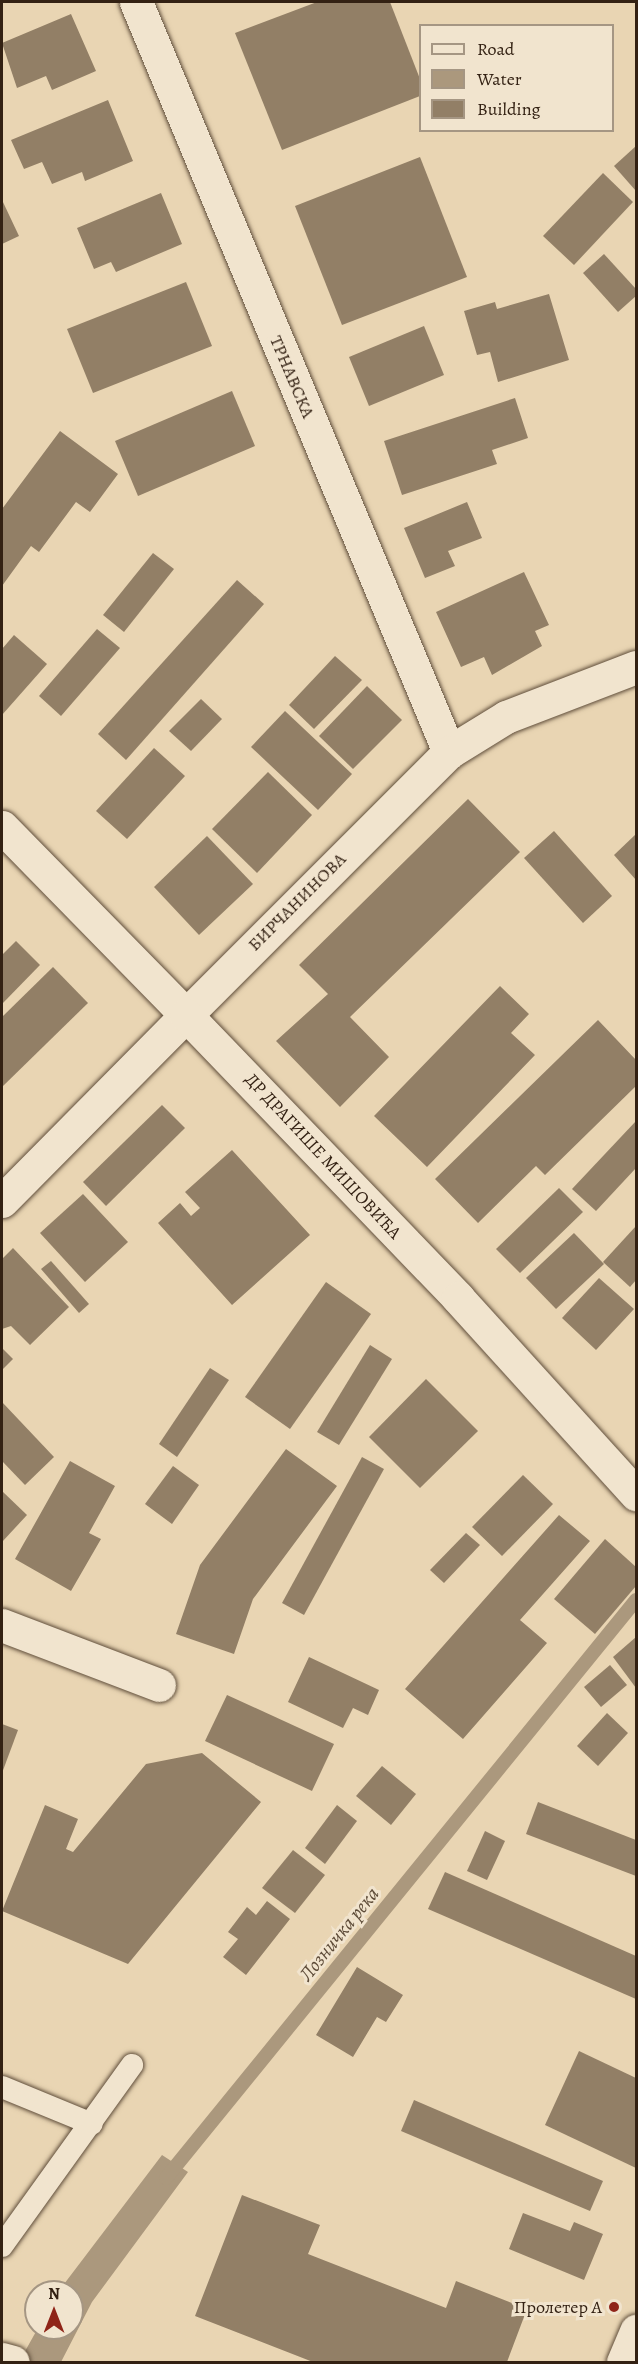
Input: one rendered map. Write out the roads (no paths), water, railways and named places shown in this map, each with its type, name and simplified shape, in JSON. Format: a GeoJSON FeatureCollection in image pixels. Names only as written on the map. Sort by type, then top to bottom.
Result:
{"type":"FeatureCollection","features":[{"type":"Feature","properties":{"kind":"street","name":"ТРНАВСКА"},"geometry":{"type":"LineString","coordinates":[[136,2],[449,752]]}},
{"type":"Feature","properties":{"kind":"street","name":"БИРЧАНИНОВА"},"geometry":{"type":"LineString","coordinates":[[2,1201],[449,752],[506,717],[636,667]]}},
{"type":"Feature","properties":{"kind":"street","name":"ДР ДРАГИШЕ МИШОВИЋА"},"geometry":{"type":"LineString","coordinates":[[2,827],[458,1298],[636,1494]]}},
{"type":"Feature","properties":{"kind":"street"},"geometry":{"type":"LineString","coordinates":[[2,1625],[159,1685]]}},
{"type":"Feature","properties":{"kind":"street"},"geometry":{"type":"LineString","coordinates":[[623,2362],[636,2331]]}},
{"type":"Feature","properties":{"kind":"street"},"geometry":{"type":"LineString","coordinates":[[2,2359],[13,2362]]}},
{"type":"Feature","properties":{"kind":"lane"},"geometry":{"type":"LineString","coordinates":[[2,2246],[132,2066]]}},
{"type":"Feature","properties":{"kind":"lane"},"geometry":{"type":"LineString","coordinates":[[2,2087],[92,2124]]}},
{"type":"Feature","properties":{"kind":"water"},"geometry":{"type":"Polygon","coordinates":[[[162,2155],[188,2172],[92,2302],[84,2317],[84,2280],[67,2280],[162,2155]]]}},
{"type":"Feature","properties":{"kind":"water"},"geometry":{"type":"Polygon","coordinates":[[[31,2340],[72,2340],[61,2362],[19,2362],[31,2340]]]}},
{"type":"Feature","properties":{"kind":"waterway","name":"Лозничка река"},"geometry":{"type":"LineString","coordinates":[[166,2178],[636,1600]]}},
{"type":"Feature","properties":{"kind":"place","name":"Пролетер А"},"geometry":{"type":"Point","coordinates":[614,2307]}}]}
